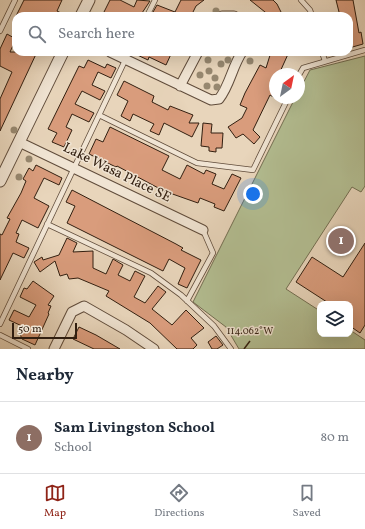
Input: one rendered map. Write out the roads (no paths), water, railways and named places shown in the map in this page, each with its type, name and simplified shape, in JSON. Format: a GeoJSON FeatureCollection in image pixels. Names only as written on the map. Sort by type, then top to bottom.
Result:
{"type":"FeatureCollection","features":[{"type":"Feature","properties":{"kind":"street"},"geometry":{"type":"LineString","coordinates":[[83,12],[89,0]]}},
{"type":"Feature","properties":{"kind":"street"},"geometry":{"type":"LineString","coordinates":[[0,181],[61,56]]}},
{"type":"Feature","properties":{"kind":"street"},"geometry":{"type":"LineString","coordinates":[[127,56],[180,86],[211,100],[219,99],[225,91],[234,64],[239,56]]}},
{"type":"Feature","properties":{"kind":"street"},"geometry":{"type":"LineString","coordinates":[[180,86],[196,56]]}},
{"type":"Feature","properties":{"kind":"street","name":"Lake Wasa Place SE"},"geometry":{"type":"LineString","coordinates":[[19,142],[203,230]]}},
{"type":"Feature","properties":{"kind":"street"},"geometry":{"type":"LineString","coordinates":[[54,349],[72,312],[84,306],[126,330],[154,349]]}},
{"type":"Feature","properties":{"kind":"lane"},"geometry":{"type":"LineString","coordinates":[[0,31],[15,0]]}},
{"type":"Feature","properties":{"kind":"lane"},"geometry":{"type":"LineString","coordinates":[[149,12],[155,0]]}},
{"type":"Feature","properties":{"kind":"lane"},"geometry":{"type":"LineString","coordinates":[[301,0],[311,12]]}},
{"type":"Feature","properties":{"kind":"lane"},"geometry":{"type":"LineString","coordinates":[[353,53],[365,50]]}},
{"type":"Feature","properties":{"kind":"lane"},"geometry":{"type":"LineString","coordinates":[[0,324],[127,56]]}},
{"type":"Feature","properties":{"kind":"lane"},"geometry":{"type":"LineString","coordinates":[[323,56],[325,61]]}},
{"type":"Feature","properties":{"kind":"lane"},"geometry":{"type":"LineString","coordinates":[[302,68],[343,56]]}},
{"type":"Feature","properties":{"kind":"lane"},"geometry":{"type":"LineString","coordinates":[[99,115],[197,163],[253,170],[285,104]]}},
{"type":"Feature","properties":{"kind":"lane"},"geometry":{"type":"LineString","coordinates":[[47,224],[151,273],[187,301],[214,326],[231,349]]}},
{"type":"Feature","properties":{"kind":"lane"},"geometry":{"type":"LineString","coordinates":[[187,301],[213,253],[203,230]]}},
{"type":"Feature","properties":{"kind":"lane"},"geometry":{"type":"LineString","coordinates":[[0,335],[28,349]]}},
{"type":"Feature","properties":{"kind":"place","name":"Sam Livingston School"},"geometry":{"type":"Point","coordinates":[341,241]}}]}
